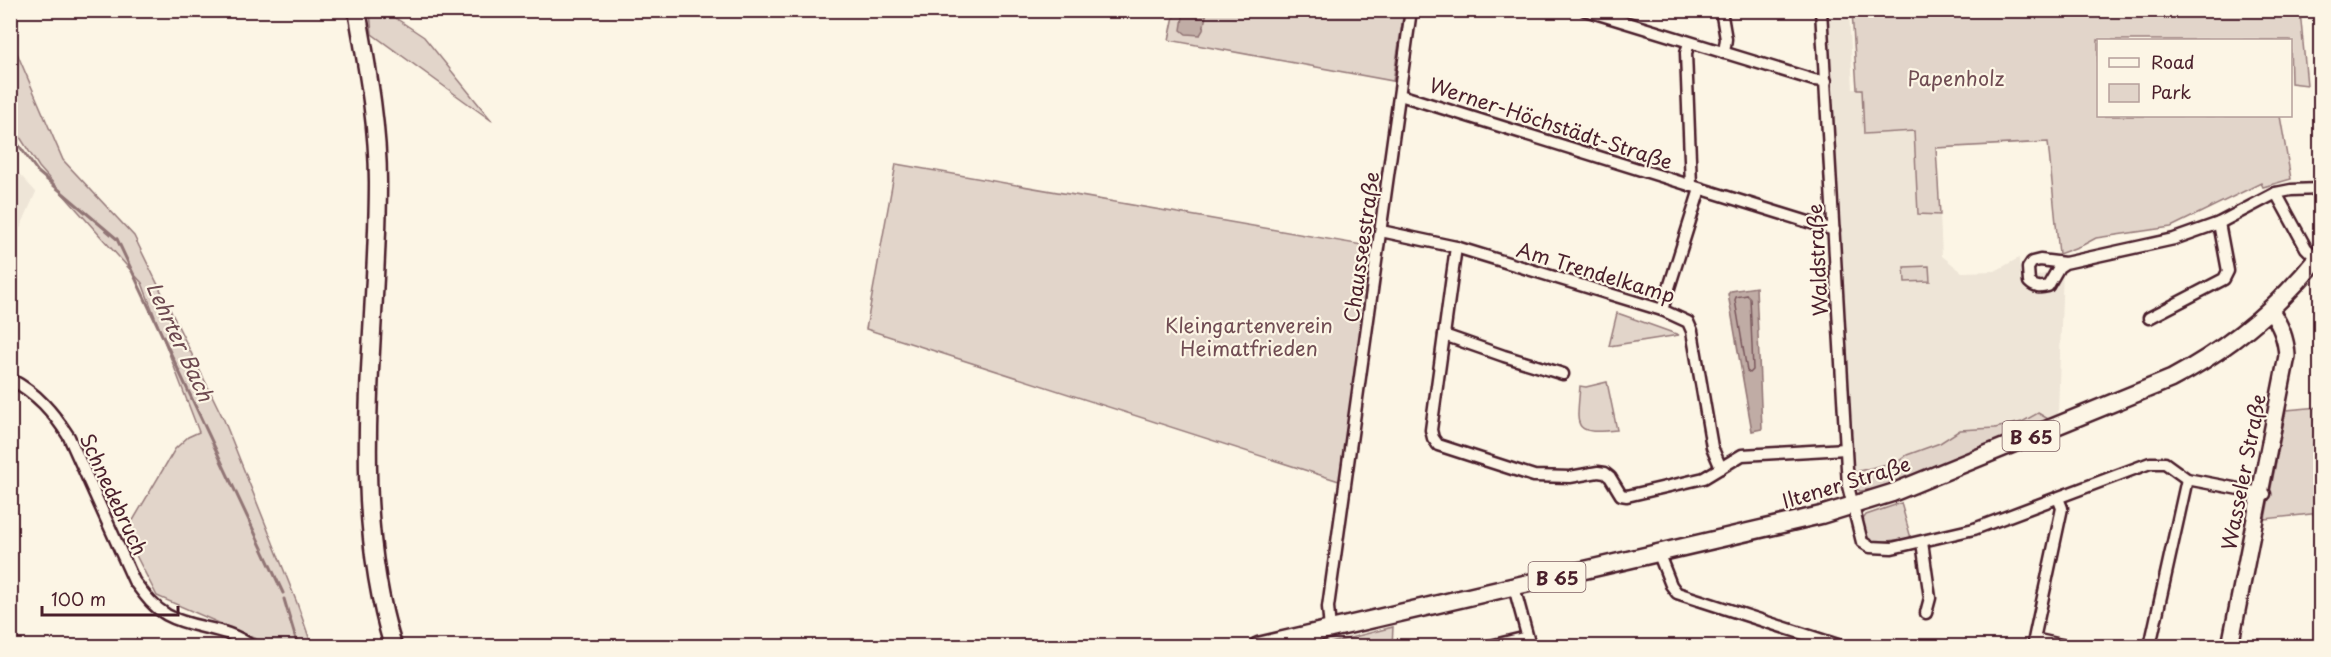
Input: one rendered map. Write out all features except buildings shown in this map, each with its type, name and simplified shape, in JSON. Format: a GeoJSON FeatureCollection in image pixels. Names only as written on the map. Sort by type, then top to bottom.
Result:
{"type":"FeatureCollection","features":[{"type":"Feature","properties":{"kind":"main road"},"geometry":{"type":"LineString","coordinates":[[357,10],[370,91],[378,178],[366,468],[375,572],[393,646]]}},
{"type":"Feature","properties":{"kind":"main road","name":"Iltener Straße"},"geometry":{"type":"LineString","coordinates":[[1330,630],[1852,506],[1892,493],[2171,379],[2223,349],[2270,309],[2319,257]]}},
{"type":"Feature","properties":{"kind":"main road","name":"Wasseler Straße"},"geometry":{"type":"LineString","coordinates":[[2230,646],[2264,494],[2287,356],[2286,340],[2282,328],[2270,309]]}},
{"type":"Feature","properties":{"kind":"main road","name":"B 65"},"geometry":{"type":"LineString","coordinates":[[1258,646],[1330,630]]}},
{"type":"Feature","properties":{"kind":"street","name":"Chausseestraße"},"geometry":{"type":"LineString","coordinates":[[1330,630],[1328,607],[1411,10]]}},
{"type":"Feature","properties":{"kind":"street"},"geometry":{"type":"LineString","coordinates":[[1585,10],[1814,80],[1826,81]]}},
{"type":"Feature","properties":{"kind":"street"},"geometry":{"type":"LineString","coordinates":[[1721,10],[1726,39],[1724,53]]}},
{"type":"Feature","properties":{"kind":"street","name":"Waldstraße"},"geometry":{"type":"LineString","coordinates":[[1821,10],[1848,486],[1863,542],[1870,547],[1892,548],[1922,542]]}},
{"type":"Feature","properties":{"kind":"street","name":"Werner-Höchstädt-Straße"},"geometry":{"type":"LineString","coordinates":[[1662,310],[1695,188],[1686,53],[1689,43]]}},
{"type":"Feature","properties":{"kind":"street","name":"Werner-Höchstädt-Straße"},"geometry":{"type":"LineString","coordinates":[[1400,95],[1834,230]]}},
{"type":"Feature","properties":{"kind":"street"},"geometry":{"type":"LineString","coordinates":[[2065,263],[2174,239],[2219,223],[2276,193],[2320,189]]}},
{"type":"Feature","properties":{"kind":"street"},"geometry":{"type":"LineString","coordinates":[[2276,193],[2306,248],[2319,257]]}},
{"type":"Feature","properties":{"kind":"street"},"geometry":{"type":"LineString","coordinates":[[2149,318],[2224,279],[2228,271],[2219,223]]}},
{"type":"Feature","properties":{"kind":"street","name":"Am Trendelkamp"},"geometry":{"type":"LineString","coordinates":[[1381,231],[1456,247],[1662,310],[1688,322],[1692,331],[1712,447],[1721,468]]}},
{"type":"Feature","properties":{"kind":"street"},"geometry":{"type":"LineString","coordinates":[[1456,247],[1431,430],[1438,445],[1534,476],[1570,477],[1605,473],[1621,495],[1627,496],[1704,478],[1742,455],[1846,448]]}},
{"type":"Feature","properties":{"kind":"street"},"geometry":{"type":"LineString","coordinates":[[1444,335],[1563,374]]}},
{"type":"Feature","properties":{"kind":"street","name":"Schnedebruch"},"geometry":{"type":"LineString","coordinates":[[10,379],[40,399],[63,427],[134,581],[149,602],[167,615],[187,623],[230,633],[251,646]]}},
{"type":"Feature","properties":{"kind":"street"},"geometry":{"type":"LineString","coordinates":[[1926,613],[1930,598],[1922,542],[1974,528],[2150,463],[2165,463],[2187,479],[2264,494]]}},
{"type":"Feature","properties":{"kind":"street"},"geometry":{"type":"LineString","coordinates":[[2150,646],[2187,479]]}},
{"type":"Feature","properties":{"kind":"street"},"geometry":{"type":"LineString","coordinates":[[2058,498],[2062,508],[2034,639],[2066,646]]}},
{"type":"Feature","properties":{"kind":"street"},"geometry":{"type":"LineString","coordinates":[[1658,552],[1671,585],[1677,593],[1841,646]]}},
{"type":"Feature","properties":{"kind":"street"},"geometry":{"type":"LineString","coordinates":[[1490,646],[1528,642],[1514,587]]}},
{"type":"Feature","properties":{"kind":"shaded area"},"geometry":{"type":"Polygon","coordinates":[[[1827,11],[1849,11],[1853,89],[1862,89],[1914,131],[1918,214],[1940,215],[1942,256],[1962,272],[1995,271],[2019,258],[2021,281],[2063,268],[2058,414],[1968,452],[1859,492],[1853,488],[1827,11]]]}},
{"type":"Feature","properties":{"kind":"shaded area"},"geometry":{"type":"Polygon","coordinates":[[[11,165],[36,192],[11,249],[11,165]]]}},
{"type":"Feature","properties":{"kind":"green space"},"geometry":{"type":"Polygon","coordinates":[[[370,11],[385,11],[424,37],[492,121],[372,34],[370,11]]]}},
{"type":"Feature","properties":{"kind":"green space"},"geometry":{"type":"Polygon","coordinates":[[[1175,11],[1404,11],[1393,81],[1169,40],[1175,11]]]}},
{"type":"Feature","properties":{"kind":"green space","name":"Papenholz"},"geometry":{"type":"Polygon","coordinates":[[[1852,11],[2300,11],[2307,85],[2292,83],[2292,39],[2097,39],[2097,117],[2280,117],[2291,179],[2263,187],[2261,183],[2171,227],[2096,238],[2059,254],[2048,142],[1936,148],[1940,215],[1918,214],[1914,131],[1864,134],[1862,89],[1857,89],[1852,11]]]}},
{"type":"Feature","properties":{"kind":"green space"},"geometry":{"type":"Polygon","coordinates":[[[10,37],[63,160],[134,236],[224,420],[312,646],[272,646],[157,596],[125,534],[175,449],[188,437],[199,432],[142,283],[39,167],[11,123],[10,37]]]}},
{"type":"Feature","properties":{"kind":"green space","name":"Kleingartenverein Heimatfrieden"},"geometry":{"type":"Polygon","coordinates":[[[896,164],[1374,247],[1342,482],[866,329],[896,164]]]}},
{"type":"Feature","properties":{"kind":"green space"},"geometry":{"type":"Polygon","coordinates":[[[1929,266],[1930,281],[1905,282],[1904,267],[1929,266]]]}},
{"type":"Feature","properties":{"kind":"green space"},"geometry":{"type":"Polygon","coordinates":[[[1617,313],[1623,315],[1679,335],[1609,346],[1617,313]]]}},
{"type":"Feature","properties":{"kind":"green space"},"geometry":{"type":"Polygon","coordinates":[[[1607,382],[1617,430],[1584,429],[1578,419],[1580,386],[1586,387],[1607,382]]]}},
{"type":"Feature","properties":{"kind":"green space"},"geometry":{"type":"Polygon","coordinates":[[[2320,407],[2320,513],[2265,519],[2286,410],[2320,407]]]}},
{"type":"Feature","properties":{"kind":"green space"},"geometry":{"type":"Polygon","coordinates":[[[2038,413],[2048,419],[1899,481],[1860,491],[1854,487],[1853,474],[1899,461],[1907,455],[1940,443],[1960,430],[1995,428],[2022,422],[2038,413]]]}},
{"type":"Feature","properties":{"kind":"green space"},"geometry":{"type":"Polygon","coordinates":[[[1901,503],[1911,538],[1871,543],[1861,522],[1866,515],[1901,503]]]}},
{"type":"Feature","properties":{"kind":"green space"},"geometry":{"type":"Polygon","coordinates":[[[1393,627],[1392,646],[1319,646],[1393,627]]]}},
{"type":"Feature","properties":{"kind":"water"},"geometry":{"type":"Polygon","coordinates":[[[1184,11],[1207,11],[1200,35],[1186,34],[1181,30],[1184,11]]]}},
{"type":"Feature","properties":{"kind":"water"},"geometry":{"type":"Polygon","coordinates":[[[1756,287],[1762,429],[1752,431],[1728,294],[1731,291],[1756,287]]]}},
{"type":"Feature","properties":{"kind":"waterway","name":"Lehrter Bach"},"geometry":{"type":"LineString","coordinates":[[10,133],[38,172],[117,239],[283,593]]}},
{"type":"Feature","properties":{"kind":"waterway","name":"Lehrter Bach"},"geometry":{"type":"LineString","coordinates":[[284,599],[298,646]]}}]}
